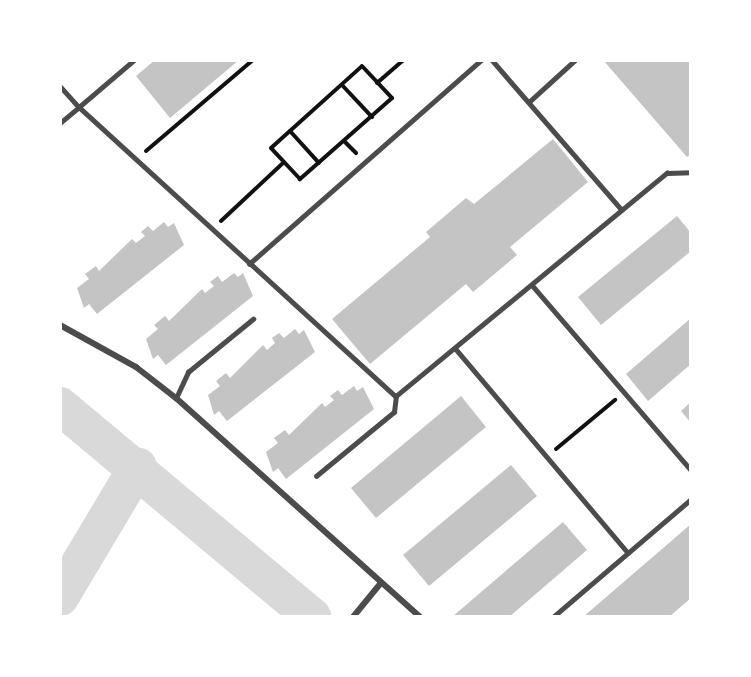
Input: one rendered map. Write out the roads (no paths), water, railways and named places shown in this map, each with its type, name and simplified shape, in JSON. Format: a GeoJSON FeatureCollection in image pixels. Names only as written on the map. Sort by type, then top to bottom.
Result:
{"type":"FeatureCollection","features":[{"type":"Feature","properties":{"kind":"street"},"geometry":{"type":"LineString","coordinates":[[60,325],[136,367],[176,398],[380,584],[420,617]]}},
{"type":"Feature","properties":{"kind":"street"},"geometry":{"type":"LineString","coordinates":[[353,617],[380,584]]}},
{"type":"Feature","properties":{"kind":"lane"},"geometry":{"type":"LineString","coordinates":[[60,123],[134,60]]}},
{"type":"Feature","properties":{"kind":"lane"},"geometry":{"type":"LineString","coordinates":[[249,264],[481,60]]}},
{"type":"Feature","properties":{"kind":"lane"},"geometry":{"type":"LineString","coordinates":[[492,60],[622,210]]}},
{"type":"Feature","properties":{"kind":"lane"},"geometry":{"type":"LineString","coordinates":[[529,102],[575,60]]}},
{"type":"Feature","properties":{"kind":"lane"},"geometry":{"type":"LineString","coordinates":[[60,86],[134,162],[396,396]]}},
{"type":"Feature","properties":{"kind":"lane"},"geometry":{"type":"LineString","coordinates":[[316,476],[394,412],[396,396],[667,173],[691,173]]}},
{"type":"Feature","properties":{"kind":"lane"},"geometry":{"type":"LineString","coordinates":[[532,285],[691,470]]}},
{"type":"Feature","properties":{"kind":"lane"},"geometry":{"type":"LineString","coordinates":[[176,398],[188,372],[253,319]]}},
{"type":"Feature","properties":{"kind":"lane"},"geometry":{"type":"LineString","coordinates":[[455,348],[628,553]]}},
{"type":"Feature","properties":{"kind":"lane"},"geometry":{"type":"LineString","coordinates":[[553,617],[691,499]]}},
{"type":"Feature","properties":{"kind":"waterway"},"geometry":{"type":"LineString","coordinates":[[60,406],[312,617]]}},
{"type":"Feature","properties":{"kind":"waterway"},"geometry":{"type":"LineString","coordinates":[[60,597],[138,466]]}}]}
